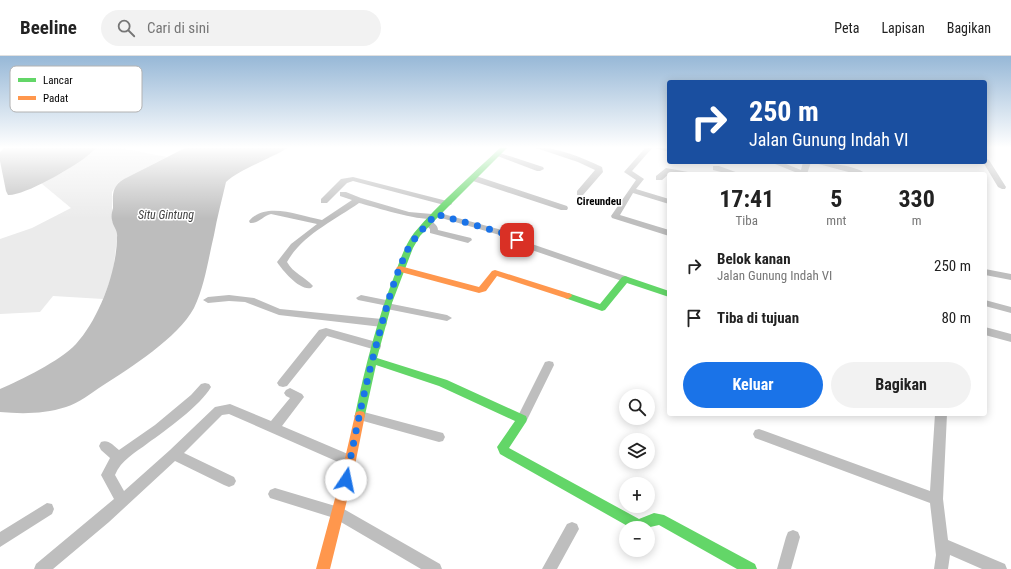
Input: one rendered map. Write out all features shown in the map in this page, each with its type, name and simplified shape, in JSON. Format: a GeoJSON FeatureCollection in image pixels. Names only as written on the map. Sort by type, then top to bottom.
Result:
{"type":"FeatureCollection","features":[{"type":"Feature","properties":{"kind":"street"},"geometry":{"type":"LineString","coordinates":[[322,569],[350,461],[372,360],[382,322],[400,269],[409,248],[431,220],[481,171]]}},
{"type":"Feature","properties":{"kind":"street"},"geometry":{"type":"LineString","coordinates":[[580,193],[599,171]]}},
{"type":"Feature","properties":{"kind":"street"},"geometry":{"type":"LineString","coordinates":[[629,171],[628,172],[640,178],[615,216],[667,232]]}},
{"type":"Feature","properties":{"kind":"street"},"geometry":{"type":"LineString","coordinates":[[659,178],[668,171]]}},
{"type":"Feature","properties":{"kind":"street"},"geometry":{"type":"LineString","coordinates":[[992,171],[1002,187]]}},
{"type":"Feature","properties":{"kind":"street"},"geometry":{"type":"LineString","coordinates":[[474,178],[564,208]]}},
{"type":"Feature","properties":{"kind":"street"},"geometry":{"type":"LineString","coordinates":[[324,201],[344,182],[353,179],[448,204]]}},
{"type":"Feature","properties":{"kind":"street"},"geometry":{"type":"LineString","coordinates":[[631,190],[667,201]]}},
{"type":"Feature","properties":{"kind":"street"},"geometry":{"type":"LineString","coordinates":[[343,194],[355,202],[431,220],[508,235],[526,245],[667,293]]}},
{"type":"Feature","properties":{"kind":"street"},"geometry":{"type":"LineString","coordinates":[[308,286],[295,278],[282,262],[288,253],[311,233],[344,208],[355,202]]}},
{"type":"Feature","properties":{"kind":"street"},"geometry":{"type":"LineString","coordinates":[[311,233],[323,232],[350,211],[355,202]]}},
{"type":"Feature","properties":{"kind":"street"},"geometry":{"type":"LineString","coordinates":[[253,221],[262,214],[271,212],[324,223]]}},
{"type":"Feature","properties":{"kind":"street"},"geometry":{"type":"LineString","coordinates":[[409,214],[431,220]]}},
{"type":"Feature","properties":{"kind":"street"},"geometry":{"type":"LineString","coordinates":[[431,220],[434,228],[433,231],[468,240]]}},
{"type":"Feature","properties":{"kind":"street"},"geometry":{"type":"LineString","coordinates":[[400,269],[479,290],[482,289],[495,273],[549,289],[603,308],[625,279]]}},
{"type":"Feature","properties":{"kind":"street"},"geometry":{"type":"LineString","coordinates":[[987,272],[1011,277]]}},
{"type":"Feature","properties":{"kind":"street"},"geometry":{"type":"LineString","coordinates":[[208,300],[239,298],[251,300],[279,312],[382,322]]}},
{"type":"Feature","properties":{"kind":"street"},"geometry":{"type":"LineString","coordinates":[[361,298],[447,318]]}},
{"type":"Feature","properties":{"kind":"street"},"geometry":{"type":"LineString","coordinates":[[987,304],[1011,310]]}},
{"type":"Feature","properties":{"kind":"street"},"geometry":{"type":"LineString","coordinates":[[273,428],[298,397],[286,388],[323,333],[326,332],[376,346]]}},
{"type":"Feature","properties":{"kind":"street"},"geometry":{"type":"LineString","coordinates":[[987,332],[1011,338]]}},
{"type":"Feature","properties":{"kind":"street"},"geometry":{"type":"LineString","coordinates":[[372,360],[443,383],[522,419]]}},
{"type":"Feature","properties":{"kind":"street"},"geometry":{"type":"LineString","coordinates":[[549,365],[522,419],[503,447],[504,451],[638,525],[656,518],[660,518],[750,569]]}},
{"type":"Feature","properties":{"kind":"street"},"geometry":{"type":"LineString","coordinates":[[122,500],[108,475],[118,457],[159,429],[196,398],[205,387]]}},
{"type":"Feature","properties":{"kind":"street"},"geometry":{"type":"LineString","coordinates":[[41,569],[174,454],[193,433],[220,410],[230,409],[350,461]]}},
{"type":"Feature","properties":{"kind":"street"},"geometry":{"type":"LineString","coordinates":[[360,416],[439,437]]}},
{"type":"Feature","properties":{"kind":"street"},"geometry":{"type":"LineString","coordinates":[[941,416],[936,499],[943,555],[941,569]]}},
{"type":"Feature","properties":{"kind":"street"},"geometry":{"type":"LineString","coordinates":[[759,434],[936,499]]}},
{"type":"Feature","properties":{"kind":"street"},"geometry":{"type":"LineString","coordinates":[[105,446],[118,457]]}},
{"type":"Feature","properties":{"kind":"street"},"geometry":{"type":"LineString","coordinates":[[174,454],[229,481]]}},
{"type":"Feature","properties":{"kind":"street"},"geometry":{"type":"LineString","coordinates":[[275,494],[337,513],[435,569]]}},
{"type":"Feature","properties":{"kind":"street"},"geometry":{"type":"LineString","coordinates":[[0,540],[47,509]]}},
{"type":"Feature","properties":{"kind":"street"},"geometry":{"type":"LineString","coordinates":[[549,569],[572,529]]}},
{"type":"Feature","properties":{"kind":"street"},"geometry":{"type":"LineString","coordinates":[[784,569],[793,537]]}},
{"type":"Feature","properties":{"kind":"street"},"geometry":{"type":"LineString","coordinates":[[941,544],[1000,569]]}},
{"type":"Feature","properties":{"kind":"shaded area"},"geometry":{"type":"Polygon","coordinates":[[[140,171],[118,183],[112,192],[112,221],[117,230],[117,238],[113,273],[103,299],[53,296],[40,312],[0,314],[0,239],[32,228],[71,208],[41,183],[63,172],[140,171]]]}},
{"type":"Feature","properties":{"kind":"water"},"geometry":{"type":"Polygon","coordinates":[[[2,171],[64,171],[25,191],[8,195],[2,171]]]}},
{"type":"Feature","properties":{"kind":"water","name":"Situ Gintung"},"geometry":{"type":"Polygon","coordinates":[[[140,171],[242,171],[226,182],[206,272],[194,308],[177,330],[152,352],[76,403],[58,409],[41,412],[0,412],[0,389],[40,370],[60,357],[76,344],[92,322],[105,294],[114,265],[117,235],[112,217],[113,199],[115,188],[124,179],[140,171]]]}},
{"type":"Feature","properties":{"kind":"traffic: fast"},"geometry":{"type":"LineString","coordinates":[[360,415],[372,360],[388,303],[409,248],[417,235],[436,214],[480,171]]}},
{"type":"Feature","properties":{"kind":"traffic: fast"},"geometry":{"type":"LineString","coordinates":[[568,296],[602,308],[625,279],[667,293]]}},
{"type":"Feature","properties":{"kind":"traffic: fast"},"geometry":{"type":"LineString","coordinates":[[372,360],[443,383],[522,419],[503,447],[504,451],[638,525],[654,519],[660,519],[750,569]]}},
{"type":"Feature","properties":{"kind":"traffic: slow"},"geometry":{"type":"LineString","coordinates":[[400,269],[479,290],[483,289],[495,273],[568,296]]}},
{"type":"Feature","properties":{"kind":"traffic: slow"},"geometry":{"type":"LineString","coordinates":[[323,569],[346,480],[360,415]]}},
{"type":"Feature","properties":{"kind":"district","name":"Cireundeu"},"geometry":{"type":"Point","coordinates":[599,201]}},
{"type":"Feature","properties":{"kind":"route"},"geometry":{"type":"LineString","coordinates":[[346,480],[372,360],[382,322],[400,269],[409,248],[417,235],[436,214],[506,234],[517,240]]}}]}
